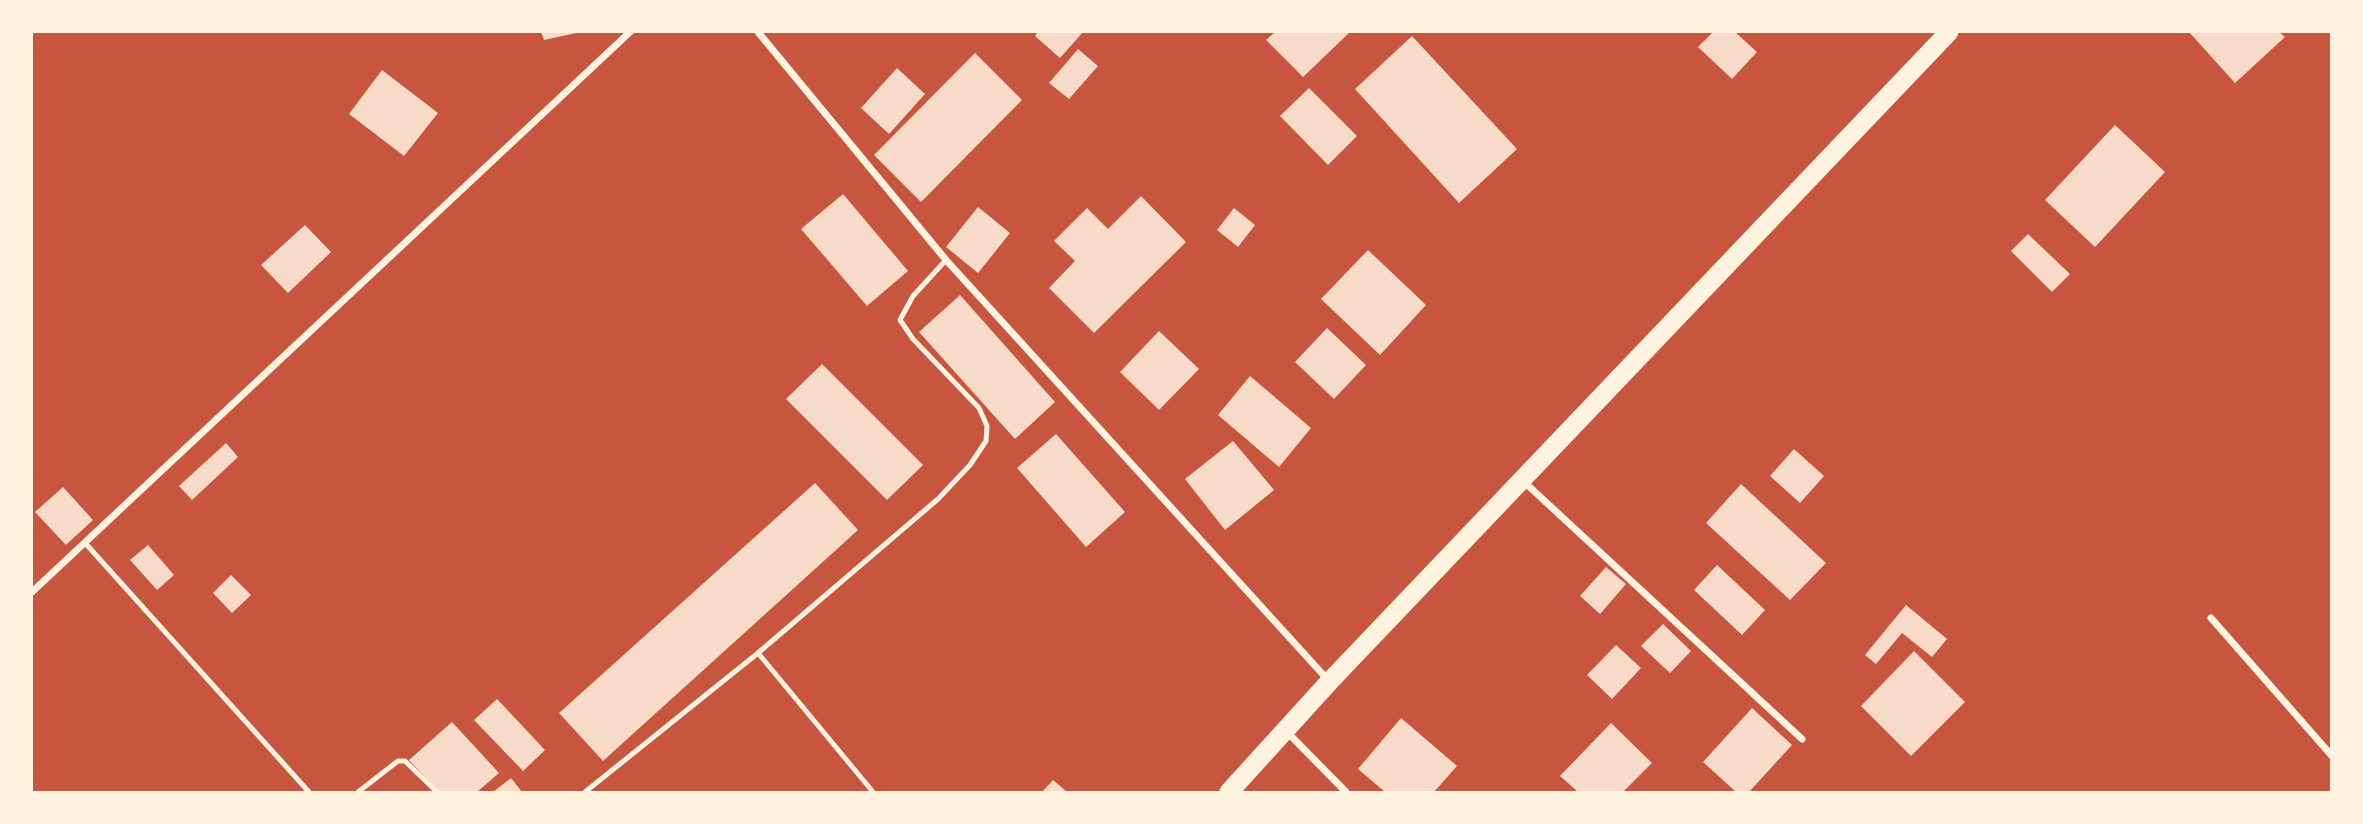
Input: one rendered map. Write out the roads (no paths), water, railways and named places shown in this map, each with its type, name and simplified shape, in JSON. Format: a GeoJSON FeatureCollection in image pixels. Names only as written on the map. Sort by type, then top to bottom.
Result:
{"type":"FeatureCollection","features":[{"type":"Feature","properties":{"kind":"highway"},"geometry":{"type":"LineString","coordinates":[[1229,793],[1330,681],[1949,32]]}},
{"type":"Feature","properties":{"kind":"street"},"geometry":{"type":"LineString","coordinates":[[32,592],[630,32]]}},
{"type":"Feature","properties":{"kind":"street"},"geometry":{"type":"LineString","coordinates":[[758,32],[946,260],[1330,681]]}},
{"type":"Feature","properties":{"kind":"street"},"geometry":{"type":"LineString","coordinates":[[1522,480],[1802,739]]}},
{"type":"Feature","properties":{"kind":"street"},"geometry":{"type":"LineString","coordinates":[[2211,618],[2332,756]]}},
{"type":"Feature","properties":{"kind":"street"},"geometry":{"type":"LineString","coordinates":[[1285,730],[1346,793]]}},
{"type":"Feature","properties":{"kind":"lane"},"geometry":{"type":"LineString","coordinates":[[585,793],[758,653],[938,499],[970,465],[986,441],[987,426],[979,408],[913,339],[900,320],[913,296],[946,260]]}},
{"type":"Feature","properties":{"kind":"lane"},"geometry":{"type":"LineString","coordinates":[[86,544],[309,793]]}},
{"type":"Feature","properties":{"kind":"lane"},"geometry":{"type":"LineString","coordinates":[[758,653],[873,793]]}},
{"type":"Feature","properties":{"kind":"lane"},"geometry":{"type":"LineString","coordinates":[[358,793],[398,761],[405,761],[437,793]]}}]}
